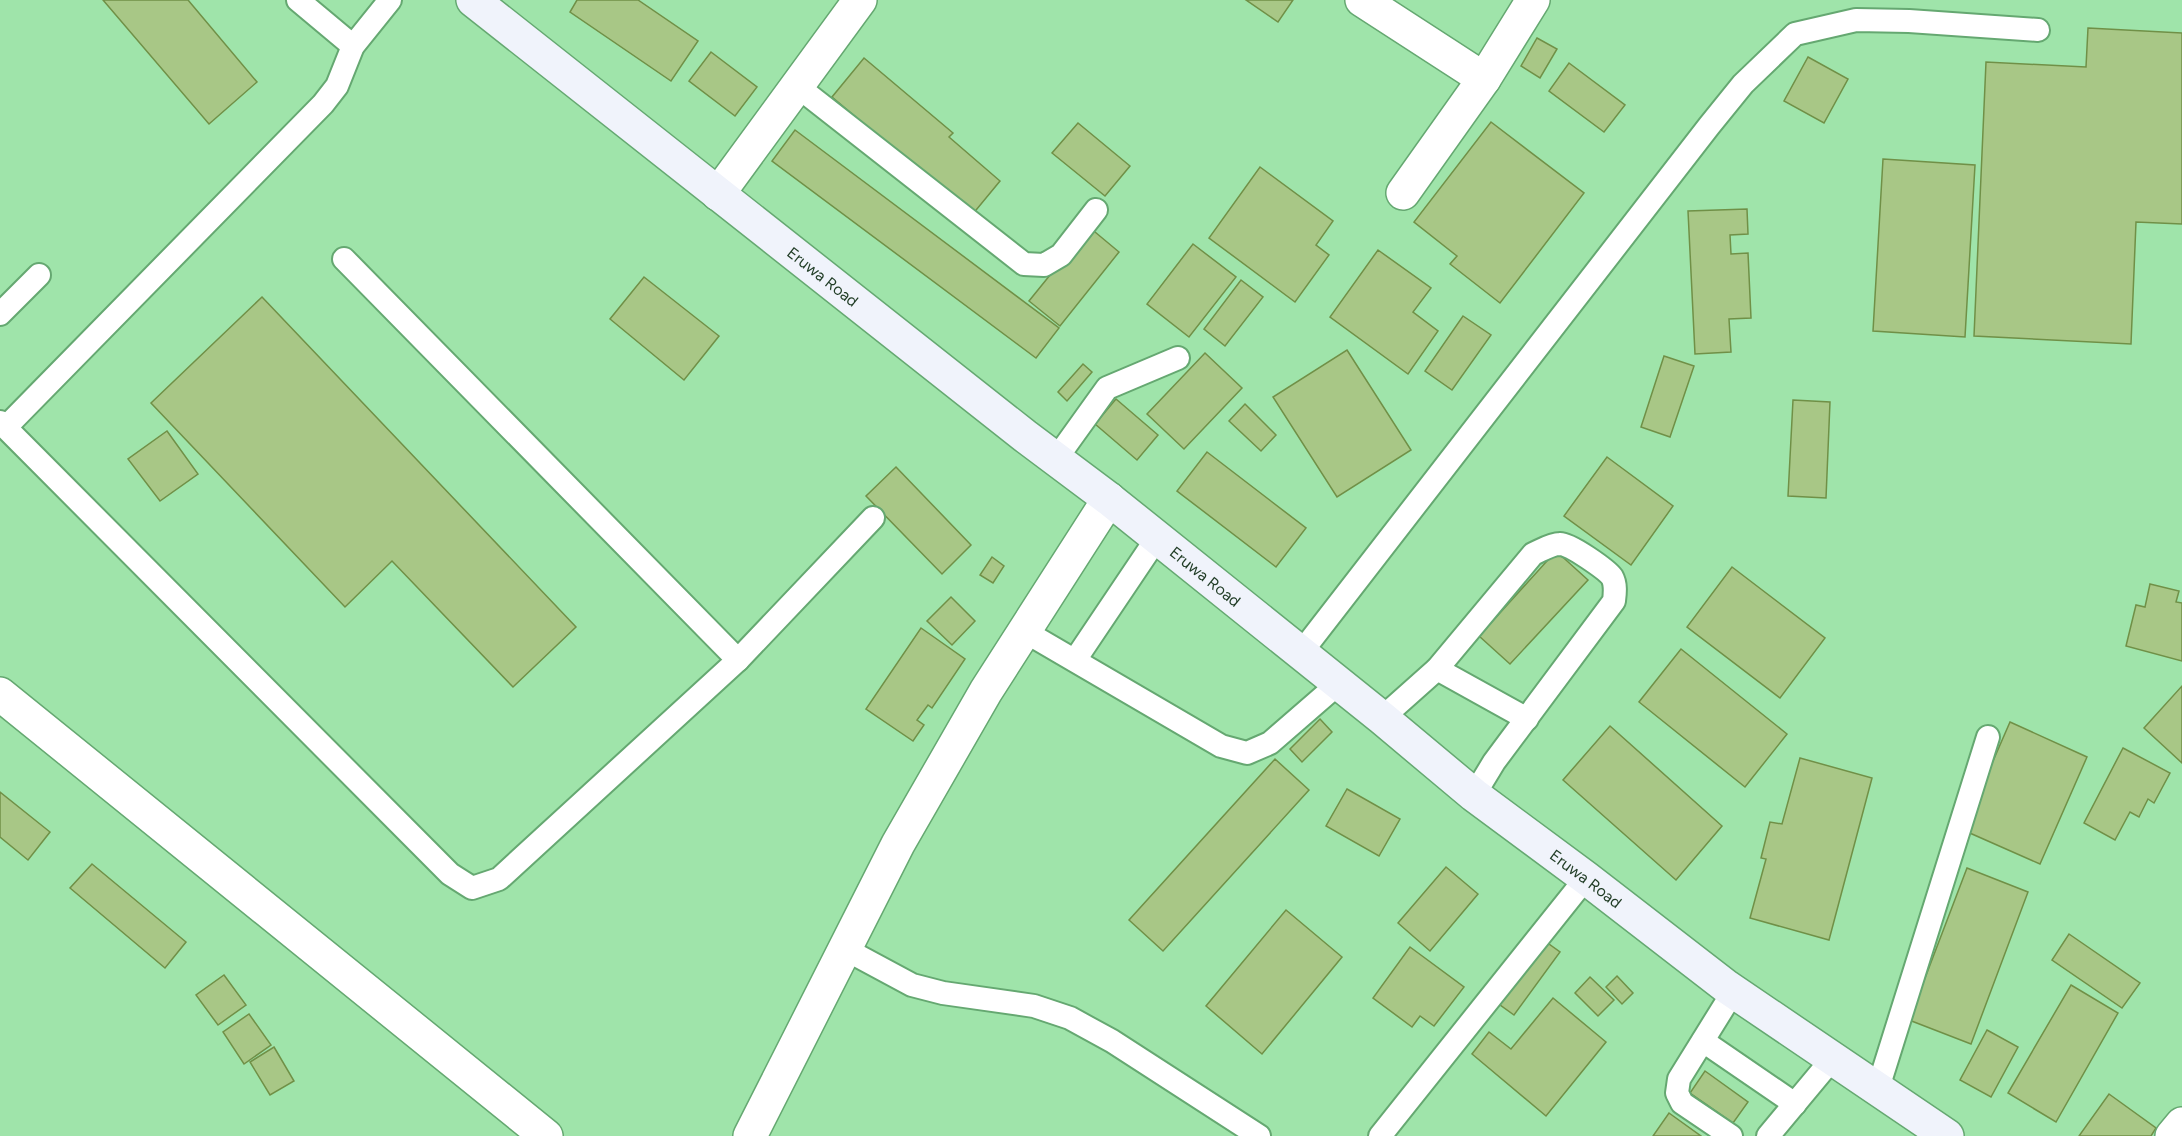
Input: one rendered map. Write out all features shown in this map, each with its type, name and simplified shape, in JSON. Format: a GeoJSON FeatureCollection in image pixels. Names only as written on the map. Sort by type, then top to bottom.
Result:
{"type":"FeatureCollection","features":[{"type":"Feature","properties":{"kind":"main road","name":"Eruwa Road"},"geometry":{"type":"LineString","coordinates":[[473,0],[1109,499],[1382,718],[1474,795],[1733,992],[1947,1136]]}},
{"type":"Feature","properties":{"kind":"street"},"geometry":{"type":"LineString","coordinates":[[718,194],[860,0]]}},
{"type":"Feature","properties":{"kind":"street"},"geometry":{"type":"LineString","coordinates":[[1362,0],[1484,79]]}},
{"type":"Feature","properties":{"kind":"street"},"geometry":{"type":"LineString","coordinates":[[1403,193],[1484,79],[1533,0]]}},
{"type":"Feature","properties":{"kind":"street"},"geometry":{"type":"LineString","coordinates":[[750,1136],[898,844],[986,691],[1109,499]]}},
{"type":"Feature","properties":{"kind":"street"},"geometry":{"type":"LineString","coordinates":[[0,694],[531,1131]]}},
{"type":"Feature","properties":{"kind":"street"},"geometry":{"type":"LineString","coordinates":[[2172,1136],[2182,1124]]}},
{"type":"Feature","properties":{"kind":"lane"},"geometry":{"type":"LineString","coordinates":[[298,0],[353,46]]}},
{"type":"Feature","properties":{"kind":"lane"},"geometry":{"type":"LineString","coordinates":[[390,0],[353,46],[337,86],[323,104],[3,424],[450,874],[472,888],[500,879],[738,660],[873,518]]}},
{"type":"Feature","properties":{"kind":"lane"},"geometry":{"type":"LineString","coordinates":[[1300,654],[1709,126],[1743,84],[1795,34],[1856,20],[1909,21],[2038,30]]}},
{"type":"Feature","properties":{"kind":"lane"},"geometry":{"type":"LineString","coordinates":[[797,86],[1024,264],[1044,265],[1061,255],[1096,210]]}},
{"type":"Feature","properties":{"kind":"lane"},"geometry":{"type":"LineString","coordinates":[[344,259],[738,660]]}},
{"type":"Feature","properties":{"kind":"lane"},"geometry":{"type":"LineString","coordinates":[[0,314],[39,275]]}},
{"type":"Feature","properties":{"kind":"lane"},"geometry":{"type":"LineString","coordinates":[[1056,459],[1107,388],[1178,358]]}},
{"type":"Feature","properties":{"kind":"lane"},"geometry":{"type":"LineString","coordinates":[[1075,660],[1157,538]]}},
{"type":"Feature","properties":{"kind":"lane"},"geometry":{"type":"LineString","coordinates":[[1382,718],[1437,669],[1533,554],[1562,543],[1575,549],[1612,577],[1615,588],[1614,601],[1494,762],[1474,795]]}},
{"type":"Feature","properties":{"kind":"lane"},"geometry":{"type":"LineString","coordinates":[[1024,631],[1221,746],[1247,753],[1270,743],[1338,684]]}},
{"type":"Feature","properties":{"kind":"lane"},"geometry":{"type":"LineString","coordinates":[[1437,669],[1527,718]]}},
{"type":"Feature","properties":{"kind":"lane"},"geometry":{"type":"LineString","coordinates":[[1878,1088],[1988,738]]}},
{"type":"Feature","properties":{"kind":"lane"},"geometry":{"type":"LineString","coordinates":[[1380,1136],[1586,878]]}},
{"type":"Feature","properties":{"kind":"lane"},"geometry":{"type":"LineString","coordinates":[[845,949],[912,985],[943,993],[1034,1006],[1070,1018],[1112,1041],[1259,1136]]}},
{"type":"Feature","properties":{"kind":"lane"},"geometry":{"type":"LineString","coordinates":[[1731,1136],[1682,1103],[1677,1093],[1679,1079],[1733,992]]}},
{"type":"Feature","properties":{"kind":"lane"},"geometry":{"type":"LineString","coordinates":[[1703,1041],[1795,1104]]}},
{"type":"Feature","properties":{"kind":"lane"},"geometry":{"type":"LineString","coordinates":[[1768,1136],[1833,1058]]}},
{"type":"Feature","properties":{"kind":"building"},"geometry":{"type":"Polygon","coordinates":[[[103,0],[188,0],[257,82],[209,124],[103,0]]]}},
{"type":"Feature","properties":{"kind":"building"},"geometry":{"type":"Polygon","coordinates":[[[577,0],[638,0],[698,41],[671,81],[570,12],[577,0]]]}},
{"type":"Feature","properties":{"kind":"building"},"geometry":{"type":"Polygon","coordinates":[[[1246,0],[1293,0],[1278,22],[1246,0]]]}},
{"type":"Feature","properties":{"kind":"building"},"geometry":{"type":"Polygon","coordinates":[[[2088,28],[2182,33],[2182,224],[2136,222],[2131,344],[1974,336],[1986,62],[2086,67],[2088,28]]]}},
{"type":"Feature","properties":{"kind":"building"},"geometry":{"type":"Polygon","coordinates":[[[1537,38],[1557,49],[1540,78],[1521,66],[1537,38]]]}},
{"type":"Feature","properties":{"kind":"building"},"geometry":{"type":"Polygon","coordinates":[[[711,52],[757,87],[735,116],[689,81],[711,52]]]}},
{"type":"Feature","properties":{"kind":"building"},"geometry":{"type":"Polygon","coordinates":[[[1808,57],[1848,79],[1824,123],[1784,101],[1808,57]]]}},
{"type":"Feature","properties":{"kind":"building"},"geometry":{"type":"Polygon","coordinates":[[[864,58],[953,133],[949,137],[1000,181],[972,215],[832,97],[864,58]]]}},
{"type":"Feature","properties":{"kind":"building"},"geometry":{"type":"Polygon","coordinates":[[[1569,63],[1625,105],[1604,132],[1549,91],[1569,63]]]}},
{"type":"Feature","properties":{"kind":"building"},"geometry":{"type":"Polygon","coordinates":[[[1491,122],[1584,193],[1500,303],[1450,264],[1457,256],[1414,222],[1491,122]]]}},
{"type":"Feature","properties":{"kind":"building"},"geometry":{"type":"Polygon","coordinates":[[[1078,123],[1130,166],[1105,196],[1052,153],[1078,123]]]}},
{"type":"Feature","properties":{"kind":"building"},"geometry":{"type":"Polygon","coordinates":[[[795,130],[1059,328],[1036,358],[772,161],[795,130]]]}},
{"type":"Feature","properties":{"kind":"building"},"geometry":{"type":"Polygon","coordinates":[[[1883,159],[1975,165],[1965,337],[1873,331],[1883,159]]]}},
{"type":"Feature","properties":{"kind":"building"},"geometry":{"type":"Polygon","coordinates":[[[1260,167],[1333,221],[1316,245],[1329,255],[1295,302],[1209,238],[1260,167]]]}},
{"type":"Feature","properties":{"kind":"building"},"geometry":{"type":"Polygon","coordinates":[[[1747,209],[1748,234],[1730,235],[1731,254],[1748,253],[1751,318],[1729,319],[1731,352],[1695,354],[1688,211],[1747,209]]]}},
{"type":"Feature","properties":{"kind":"building"},"geometry":{"type":"Polygon","coordinates":[[[1089,227],[1119,252],[1060,326],[1029,301],[1089,227]]]}},
{"type":"Feature","properties":{"kind":"building"},"geometry":{"type":"Polygon","coordinates":[[[1193,244],[1236,277],[1189,337],[1147,304],[1193,244]]]}},
{"type":"Feature","properties":{"kind":"building"},"geometry":{"type":"Polygon","coordinates":[[[1378,250],[1431,288],[1413,312],[1438,331],[1408,374],[1330,317],[1378,250]]]}},
{"type":"Feature","properties":{"kind":"building"},"geometry":{"type":"Polygon","coordinates":[[[644,277],[719,336],[684,380],[610,319],[644,277]]]}},
{"type":"Feature","properties":{"kind":"building"},"geometry":{"type":"Polygon","coordinates":[[[1241,280],[1263,297],[1225,346],[1204,329],[1241,280]]]}},
{"type":"Feature","properties":{"kind":"building"},"geometry":{"type":"Polygon","coordinates":[[[262,297],[576,627],[513,687],[392,561],[345,607],[151,403],[262,297]]]}},
{"type":"Feature","properties":{"kind":"building"},"geometry":{"type":"Polygon","coordinates":[[[1463,316],[1491,335],[1452,390],[1425,371],[1463,316]]]}},
{"type":"Feature","properties":{"kind":"building"},"geometry":{"type":"Polygon","coordinates":[[[1347,350],[1411,450],[1337,497],[1273,397],[1347,350]]]}},
{"type":"Feature","properties":{"kind":"building"},"geometry":{"type":"Polygon","coordinates":[[[1205,353],[1242,388],[1184,449],[1147,414],[1205,353]]]}},
{"type":"Feature","properties":{"kind":"building"},"geometry":{"type":"Polygon","coordinates":[[[1664,356],[1694,366],[1670,437],[1641,427],[1664,356]]]}},
{"type":"Feature","properties":{"kind":"building"},"geometry":{"type":"Polygon","coordinates":[[[1083,364],[1092,372],[1067,401],[1058,392],[1083,364]]]}},
{"type":"Feature","properties":{"kind":"building"},"geometry":{"type":"Polygon","coordinates":[[[1116,399],[1158,435],[1137,460],[1095,424],[1116,399]]]}},
{"type":"Feature","properties":{"kind":"building"},"geometry":{"type":"Polygon","coordinates":[[[1793,400],[1830,402],[1826,498],[1788,496],[1793,400]]]}},
{"type":"Feature","properties":{"kind":"building"},"geometry":{"type":"Polygon","coordinates":[[[1245,404],[1276,435],[1261,451],[1229,421],[1245,404]]]}},
{"type":"Feature","properties":{"kind":"building"},"geometry":{"type":"Polygon","coordinates":[[[167,431],[198,474],[160,501],[128,459],[167,431]]]}},
{"type":"Feature","properties":{"kind":"building"},"geometry":{"type":"Polygon","coordinates":[[[1207,452],[1306,528],[1276,567],[1177,491],[1207,452]]]}},
{"type":"Feature","properties":{"kind":"building"},"geometry":{"type":"Polygon","coordinates":[[[1607,457],[1673,506],[1631,565],[1564,516],[1607,457]]]}},
{"type":"Feature","properties":{"kind":"building"},"geometry":{"type":"Polygon","coordinates":[[[896,467],[971,545],[942,574],[866,496],[896,467]]]}},
{"type":"Feature","properties":{"kind":"building"},"geometry":{"type":"Polygon","coordinates":[[[1556,551],[1588,580],[1510,664],[1479,636],[1556,551]]]}},
{"type":"Feature","properties":{"kind":"building"},"geometry":{"type":"Polygon","coordinates":[[[992,557],[1004,566],[993,583],[980,575],[992,557]]]}},
{"type":"Feature","properties":{"kind":"building"},"geometry":{"type":"Polygon","coordinates":[[[1732,567],[1825,638],[1780,698],[1687,627],[1732,567]]]}},
{"type":"Feature","properties":{"kind":"building"},"geometry":{"type":"Polygon","coordinates":[[[2150,584],[2179,591],[2176,602],[2182,603],[2182,661],[2126,646],[2136,605],[2145,607],[2150,584]]]}},
{"type":"Feature","properties":{"kind":"building"},"geometry":{"type":"Polygon","coordinates":[[[951,597],[975,621],[952,645],[927,621],[951,597]]]}},
{"type":"Feature","properties":{"kind":"building"},"geometry":{"type":"Polygon","coordinates":[[[921,628],[965,659],[932,708],[928,705],[917,720],[924,725],[913,741],[866,709],[921,628]]]}},
{"type":"Feature","properties":{"kind":"building"},"geometry":{"type":"Polygon","coordinates":[[[1681,649],[1787,734],[1745,787],[1639,702],[1681,649]]]}},
{"type":"Feature","properties":{"kind":"building"},"geometry":{"type":"Polygon","coordinates":[[[2182,686],[2182,763],[2144,728],[2182,686]]]}},
{"type":"Feature","properties":{"kind":"building"},"geometry":{"type":"Polygon","coordinates":[[[1320,719],[1332,732],[1302,762],[1290,749],[1320,719]]]}},
{"type":"Feature","properties":{"kind":"building"},"geometry":{"type":"Polygon","coordinates":[[[2010,722],[2087,757],[2040,864],[1963,830],[2010,722]]]}},
{"type":"Feature","properties":{"kind":"building"},"geometry":{"type":"Polygon","coordinates":[[[1610,726],[1722,826],[1676,880],[1563,780],[1610,726]]]}},
{"type":"Feature","properties":{"kind":"building"},"geometry":{"type":"Polygon","coordinates":[[[2123,748],[2170,773],[2154,803],[2148,799],[2139,817],[2130,812],[2115,840],[2084,823],[2123,748]]]}},
{"type":"Feature","properties":{"kind":"building"},"geometry":{"type":"Polygon","coordinates":[[[1800,758],[1872,778],[1829,940],[1750,918],[1766,859],[1761,858],[1770,822],[1782,824],[1800,758]]]}},
{"type":"Feature","properties":{"kind":"building"},"geometry":{"type":"Polygon","coordinates":[[[1275,759],[1309,790],[1163,951],[1129,920],[1275,759]]]}},
{"type":"Feature","properties":{"kind":"building"},"geometry":{"type":"Polygon","coordinates":[[[1347,789],[1400,819],[1379,856],[1326,826],[1347,789]]]}},
{"type":"Feature","properties":{"kind":"building"},"geometry":{"type":"Polygon","coordinates":[[[0,792],[50,832],[28,860],[0,837],[0,792]]]}},
{"type":"Feature","properties":{"kind":"building"},"geometry":{"type":"Polygon","coordinates":[[[92,864],[186,942],[165,968],[70,888],[92,864]]]}},
{"type":"Feature","properties":{"kind":"building"},"geometry":{"type":"Polygon","coordinates":[[[1446,867],[1478,894],[1430,951],[1398,923],[1446,867]]]}},
{"type":"Feature","properties":{"kind":"building"},"geometry":{"type":"Polygon","coordinates":[[[1967,868],[2028,892],[1971,1044],[1909,1020],[1967,868]]]}},
{"type":"Feature","properties":{"kind":"building"},"geometry":{"type":"Polygon","coordinates":[[[1286,910],[1342,957],[1262,1054],[1206,1006],[1286,910]]]}},
{"type":"Feature","properties":{"kind":"building"},"geometry":{"type":"Polygon","coordinates":[[[2069,934],[2140,983],[2122,1008],[2052,960],[2069,934]]]}},
{"type":"Feature","properties":{"kind":"building"},"geometry":{"type":"Polygon","coordinates":[[[1542,939],[1560,952],[1514,1015],[1496,1002],[1542,939]]]}},
{"type":"Feature","properties":{"kind":"building"},"geometry":{"type":"Polygon","coordinates":[[[1410,947],[1464,987],[1434,1026],[1420,1016],[1412,1027],[1373,998],[1410,947]]]}},
{"type":"Feature","properties":{"kind":"building"},"geometry":{"type":"Polygon","coordinates":[[[224,975],[246,1005],[218,1025],[196,995],[224,975]]]}},
{"type":"Feature","properties":{"kind":"building"},"geometry":{"type":"Polygon","coordinates":[[[1617,976],[1633,993],[1622,1004],[1606,987],[1617,976]]]}},
{"type":"Feature","properties":{"kind":"building"},"geometry":{"type":"Polygon","coordinates":[[[1590,977],[1614,1000],[1598,1016],[1575,993],[1590,977]]]}},
{"type":"Feature","properties":{"kind":"building"},"geometry":{"type":"Polygon","coordinates":[[[2071,985],[2118,1013],[2056,1122],[2008,1093],[2071,985]]]}},
{"type":"Feature","properties":{"kind":"building"},"geometry":{"type":"Polygon","coordinates":[[[1553,998],[1606,1042],[1546,1116],[1472,1054],[1489,1032],[1511,1049],[1553,998]]]}},
{"type":"Feature","properties":{"kind":"building"},"geometry":{"type":"Polygon","coordinates":[[[249,1014],[271,1045],[244,1064],[223,1032],[249,1014]]]}},
{"type":"Feature","properties":{"kind":"building"},"geometry":{"type":"Polygon","coordinates":[[[1987,1030],[2018,1047],[1991,1097],[1960,1080],[1987,1030]]]}},
{"type":"Feature","properties":{"kind":"building"},"geometry":{"type":"Polygon","coordinates":[[[274,1047],[294,1081],[270,1095],[250,1062],[274,1047]]]}},
{"type":"Feature","properties":{"kind":"building"},"geometry":{"type":"Polygon","coordinates":[[[1705,1071],[1748,1102],[1733,1123],[1690,1093],[1705,1071]]]}},
{"type":"Feature","properties":{"kind":"building"},"geometry":{"type":"Polygon","coordinates":[[[2109,1094],[2156,1128],[2151,1136],[2079,1136],[2109,1094]]]}},
{"type":"Feature","properties":{"kind":"building"},"geometry":{"type":"Polygon","coordinates":[[[1669,1113],[1701,1136],[1653,1136],[1669,1113]]]}}]}
